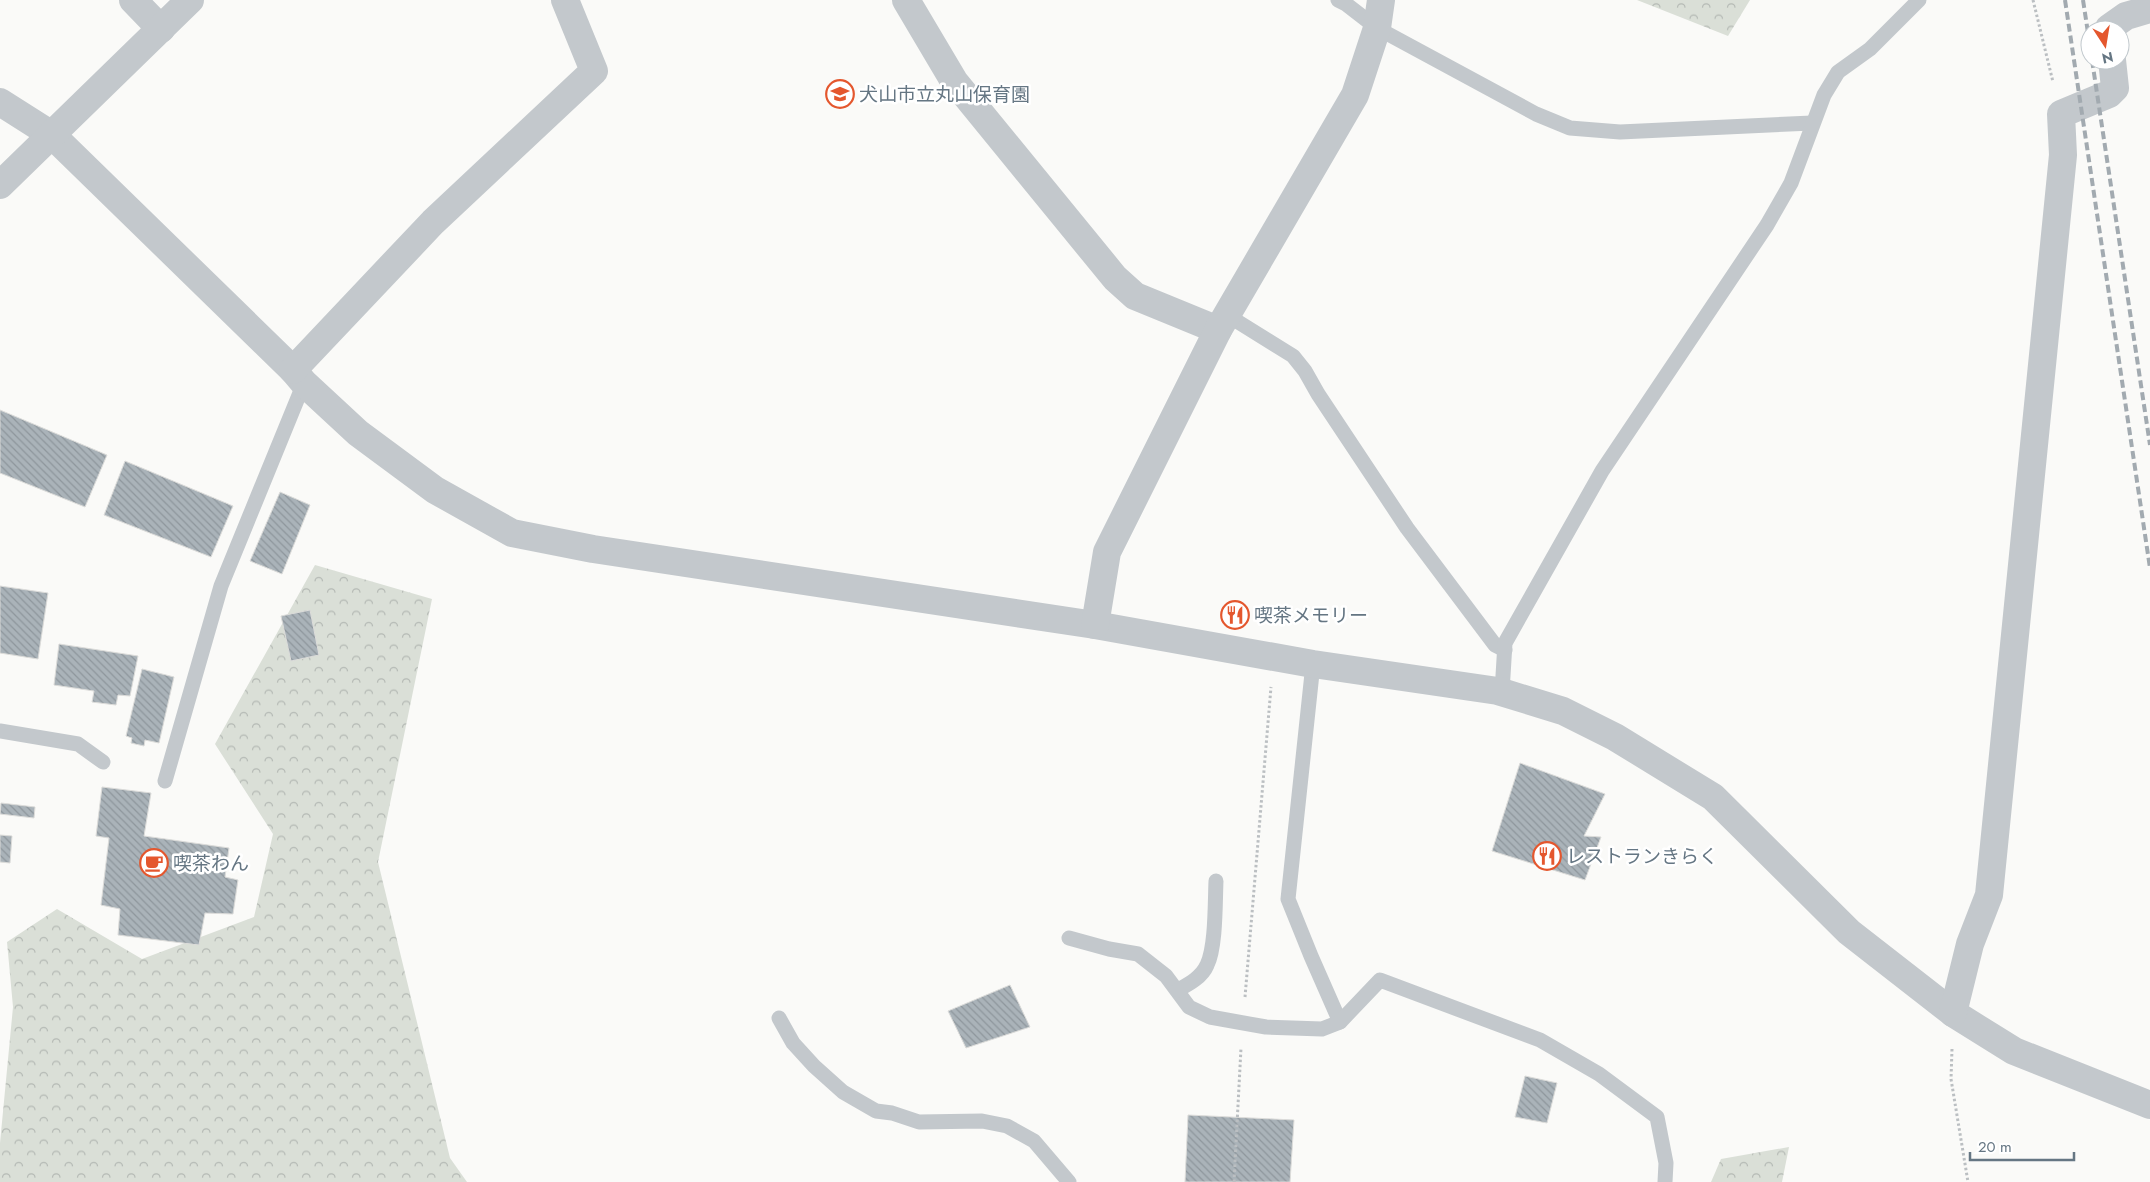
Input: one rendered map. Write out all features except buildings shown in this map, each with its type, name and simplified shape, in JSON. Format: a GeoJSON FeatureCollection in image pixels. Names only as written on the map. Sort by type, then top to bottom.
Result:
{"type":"FeatureCollection","features":[{"type":"Feature","properties":{"kind":"street"},"geometry":{"type":"LineString","coordinates":[[133,0],[161,29]]}},
{"type":"Feature","properties":{"kind":"street"},"geometry":{"type":"LineString","coordinates":[[0,185],[190,0]]}},
{"type":"Feature","properties":{"kind":"street"},"geometry":{"type":"LineString","coordinates":[[298,377],[433,222],[594,71],[565,0]]}},
{"type":"Feature","properties":{"kind":"street"},"geometry":{"type":"LineString","coordinates":[[906,0],[954,81],[1115,278],[1135,296],[1222,323]]}},
{"type":"Feature","properties":{"kind":"street"},"geometry":{"type":"LineString","coordinates":[[1095,625],[1107,552],[1222,323],[1355,95],[1377,28],[1381,0]]}},
{"type":"Feature","properties":{"kind":"street"},"geometry":{"type":"LineString","coordinates":[[2120,20],[2126,16],[2150,9]]}},
{"type":"Feature","properties":{"kind":"street"},"geometry":{"type":"LineString","coordinates":[[1953,1013],[1970,944],[1988,895],[2063,155],[2061,114],[2109,94],[2115,88],[2113,70]]}},
{"type":"Feature","properties":{"kind":"street"},"geometry":{"type":"LineString","coordinates":[[0,102],[52,134],[358,434],[435,490],[512,533],[593,549],[1095,625],[1313,664],[1502,692],[1563,711],[1615,737],[1712,797],[1849,932],[1953,1013],[2014,1051],[2150,1105]]}},
{"type":"Feature","properties":{"kind":"lane"},"geometry":{"type":"LineString","coordinates":[[1338,0],[1377,28],[1536,114],[1570,128],[1620,132],[1812,123]]}},
{"type":"Feature","properties":{"kind":"lane"},"geometry":{"type":"LineString","coordinates":[[1502,692],[1505,643],[1602,471],[1767,225],[1791,183],[1824,95],[1838,72],[1870,49],[1919,0]]}},
{"type":"Feature","properties":{"kind":"lane"},"geometry":{"type":"LineString","coordinates":[[1222,323],[1292,356],[1305,371],[1318,394],[1407,528],[1495,645],[1505,650]]}},
{"type":"Feature","properties":{"kind":"lane"},"geometry":{"type":"LineString","coordinates":[[165,781],[221,586],[298,377]]}},
{"type":"Feature","properties":{"kind":"lane"},"geometry":{"type":"LineString","coordinates":[[1313,664],[1288,899],[1340,1022]]}},
{"type":"Feature","properties":{"kind":"lane"},"geometry":{"type":"LineString","coordinates":[[0,731],[78,744],[103,762]]}},
{"type":"Feature","properties":{"kind":"lane"},"geometry":{"type":"LineString","coordinates":[[1178,990],[1195,980],[1207,965],[1212,945],[1216,881]]}},
{"type":"Feature","properties":{"kind":"lane"},"geometry":{"type":"LineString","coordinates":[[1069,938],[1109,949],[1138,954],[1166,976],[1189,1007],[1210,1017],[1266,1027],[1322,1029],[1340,1022],[1380,980],[1540,1040],[1599,1074],[1657,1117],[1666,1163],[1665,1182]]}},
{"type":"Feature","properties":{"kind":"lane"},"geometry":{"type":"LineString","coordinates":[[779,1018],[793,1043],[814,1066],[843,1092],[876,1111],[892,1113],[919,1122],[982,1121],[1007,1126],[1034,1141],[1069,1182]]}},
{"type":"Feature","properties":{"kind":"path"},"geometry":{"type":"LineString","coordinates":[[2033,0],[2061,114]]}},
{"type":"Feature","properties":{"kind":"path"},"geometry":{"type":"LineString","coordinates":[[1234,1182],[1243,1023],[1273,657]]}},
{"type":"Feature","properties":{"kind":"path"},"geometry":{"type":"LineString","coordinates":[[1953,1013],[1951,1079],[1968,1182]]}},
{"type":"Feature","properties":{"kind":"green space"},"geometry":{"type":"Polygon","coordinates":[[[1637,0],[1750,0],[1728,36],[1637,0]]]}},
{"type":"Feature","properties":{"kind":"green space"},"geometry":{"type":"Polygon","coordinates":[[[315,565],[432,599],[378,862],[450,1158],[467,1182],[0,1182],[0,1143],[13,1007],[7,942],[57,909],[142,959],[254,917],[273,834],[215,744],[315,565]]]}},
{"type":"Feature","properties":{"kind":"green space"},"geometry":{"type":"Polygon","coordinates":[[[1789,1147],[1782,1182],[1711,1182],[1721,1159],[1789,1147]]]}},
{"type":"Feature","properties":{"kind":"railway"},"geometry":{"type":"LineString","coordinates":[[2065,0],[2150,568]]}},
{"type":"Feature","properties":{"kind":"railway"},"geometry":{"type":"LineString","coordinates":[[2083,0],[2086,20]]}},
{"type":"Feature","properties":{"kind":"railway"},"geometry":{"type":"LineString","coordinates":[[2094,70],[2150,445]]}},
{"type":"Feature","properties":{"kind":"place","name":"犬山市立丸山保育園"},"geometry":{"type":"Point","coordinates":[840,94]}},
{"type":"Feature","properties":{"kind":"place","name":"喫茶メモリー"},"geometry":{"type":"Point","coordinates":[1235,615]}},
{"type":"Feature","properties":{"kind":"place","name":"レストランきらく"},"geometry":{"type":"Point","coordinates":[1547,856]}},
{"type":"Feature","properties":{"kind":"place","name":"喫茶わん"},"geometry":{"type":"Point","coordinates":[154,863]}}]}
